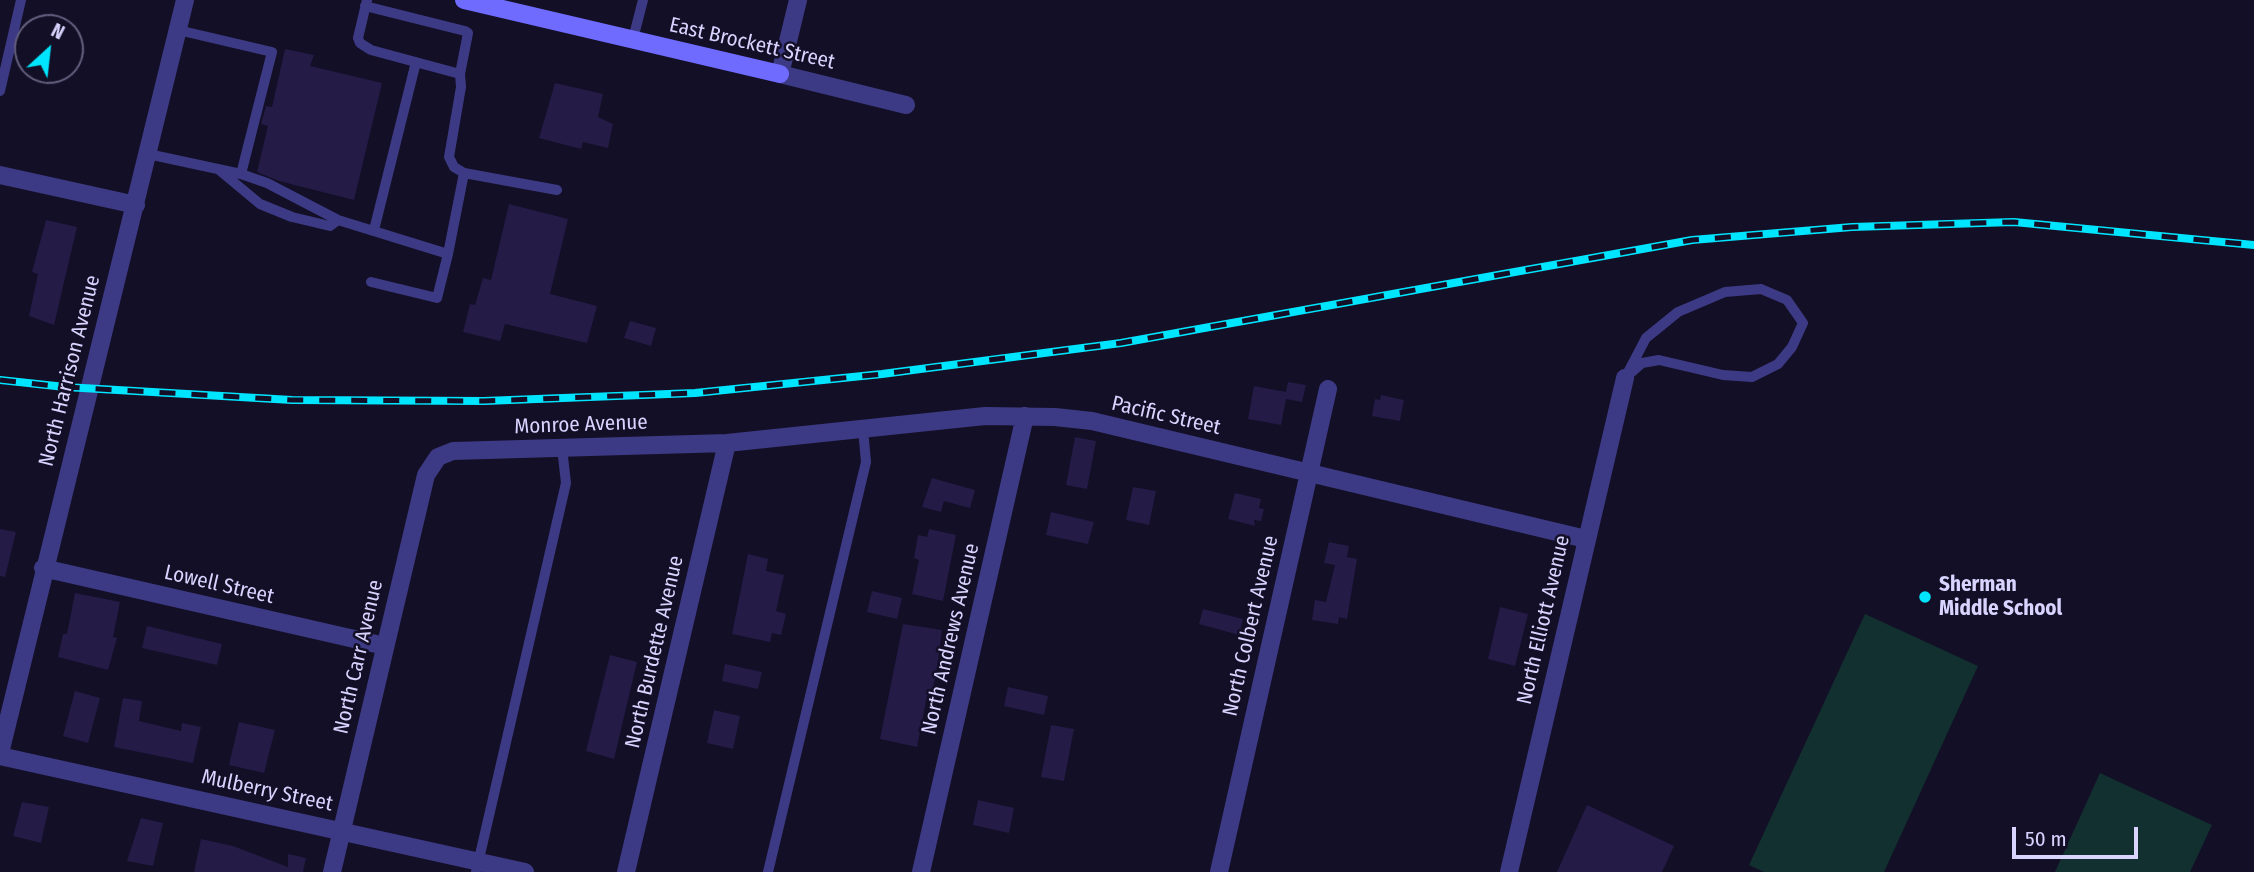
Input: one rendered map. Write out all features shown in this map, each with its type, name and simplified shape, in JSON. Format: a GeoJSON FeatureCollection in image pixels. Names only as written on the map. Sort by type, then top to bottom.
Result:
{"type":"FeatureCollection","features":[{"type":"Feature","properties":{"kind":"street","name":"North Harrison Avenue"},"geometry":{"type":"LineString","coordinates":[[0,754],[43,568],[136,205],[185,0]]}},
{"type":"Feature","properties":{"kind":"street","name":"East Brockett Street"},"geometry":{"type":"LineString","coordinates":[[464,0],[494,4],[906,105]]}},
{"type":"Feature","properties":{"kind":"street"},"geometry":{"type":"LineString","coordinates":[[780,74],[798,0]]}},
{"type":"Feature","properties":{"kind":"street"},"geometry":{"type":"LineString","coordinates":[[0,175],[136,205]]}},
{"type":"Feature","properties":{"kind":"street","name":"North Elliott Avenue"},"geometry":{"type":"LineString","coordinates":[[1509,872],[1625,378]]}},
{"type":"Feature","properties":{"kind":"street","name":"North Colbert Avenue"},"geometry":{"type":"LineString","coordinates":[[1219,872],[1328,389]]}},
{"type":"Feature","properties":{"kind":"street","name":"Pacific Street"},"geometry":{"type":"LineString","coordinates":[[727,443],[985,416],[1092,421],[1586,539]]}},
{"type":"Feature","properties":{"kind":"street","name":"North Andrews Avenue"},"geometry":{"type":"LineString","coordinates":[[921,872],[1025,416]]}},
{"type":"Feature","properties":{"kind":"street","name":"Monroe Avenue"},"geometry":{"type":"LineString","coordinates":[[438,457],[453,451],[727,443]]}},
{"type":"Feature","properties":{"kind":"street","name":"North Burdette Avenue"},"geometry":{"type":"LineString","coordinates":[[626,872],[727,443]]}},
{"type":"Feature","properties":{"kind":"street","name":"North Carr Avenue"},"geometry":{"type":"LineString","coordinates":[[332,872],[426,475],[438,457]]}},
{"type":"Feature","properties":{"kind":"street","name":"Lowell Street"},"geometry":{"type":"LineString","coordinates":[[43,568],[385,646]]}},
{"type":"Feature","properties":{"kind":"street","name":"Mulberry Street"},"geometry":{"type":"LineString","coordinates":[[0,754],[342,831],[477,867],[525,872]]}},
{"type":"Feature","properties":{"kind":"lane"},"geometry":{"type":"LineString","coordinates":[[0,91],[21,0]]}},
{"type":"Feature","properties":{"kind":"lane"},"geometry":{"type":"LineString","coordinates":[[633,39],[643,0]]}},
{"type":"Feature","properties":{"kind":"lane"},"geometry":{"type":"LineString","coordinates":[[460,74],[371,50],[360,43],[358,38],[366,3],[468,33],[449,157],[454,167],[464,173],[557,190]]}},
{"type":"Feature","properties":{"kind":"lane"},"geometry":{"type":"LineString","coordinates":[[178,30],[272,52],[241,174]]}},
{"type":"Feature","properties":{"kind":"lane"},"geometry":{"type":"LineString","coordinates":[[374,230],[416,62]]}},
{"type":"Feature","properties":{"kind":"lane"},"geometry":{"type":"LineString","coordinates":[[148,154],[241,174],[267,183],[338,220],[448,254]]}},
{"type":"Feature","properties":{"kind":"lane"},"geometry":{"type":"LineString","coordinates":[[218,169],[260,204],[292,217],[330,226],[338,220]]}},
{"type":"Feature","properties":{"kind":"lane"},"geometry":{"type":"LineString","coordinates":[[371,282],[438,298],[464,173]]}},
{"type":"Feature","properties":{"kind":"lane"},"geometry":{"type":"LineString","coordinates":[[1761,289],[1787,300],[1803,323],[1792,347],[1778,364],[1752,377],[1723,375],[1659,360],[1642,363],[1625,378],[1646,338],[1678,312],[1725,292],[1761,289]]}},
{"type":"Feature","properties":{"kind":"lane"},"geometry":{"type":"LineString","coordinates":[[768,872],[866,462],[863,429]]}},
{"type":"Feature","properties":{"kind":"lane"},"geometry":{"type":"LineString","coordinates":[[477,867],[566,483],[562,448]]}},
{"type":"Feature","properties":{"kind":"green space"},"geometry":{"type":"Polygon","coordinates":[[[1865,614],[1978,666],[1884,872],[1764,872],[1749,865],[1865,614]]]}},
{"type":"Feature","properties":{"kind":"green space"},"geometry":{"type":"Polygon","coordinates":[[[2100,773],[2212,825],[2190,872],[2055,872],[2100,773]]]}},
{"type":"Feature","properties":{"kind":"building"},"geometry":{"type":"Polygon","coordinates":[[[285,49],[314,55],[310,66],[382,83],[354,200],[279,181],[257,172],[268,126],[261,124],[266,106],[272,107],[285,49]]]}},
{"type":"Feature","properties":{"kind":"building"},"geometry":{"type":"Polygon","coordinates":[[[555,83],[603,94],[598,117],[613,124],[608,148],[583,142],[581,149],[539,138],[555,83]]]}},
{"type":"Feature","properties":{"kind":"building"},"geometry":{"type":"Polygon","coordinates":[[[509,204],[568,219],[550,294],[597,306],[587,343],[505,324],[500,341],[463,332],[470,304],[475,305],[483,278],[491,280],[509,204]]]}},
{"type":"Feature","properties":{"kind":"building"},"geometry":{"type":"Polygon","coordinates":[[[46,220],[77,227],[54,325],[29,316],[38,274],[32,272],[46,220]]]}},
{"type":"Feature","properties":{"kind":"building"},"geometry":{"type":"Polygon","coordinates":[[[630,321],[656,328],[651,346],[624,338],[630,321]]]}},
{"type":"Feature","properties":{"kind":"building"},"geometry":{"type":"Polygon","coordinates":[[[1288,382],[1306,385],[1302,402],[1286,399],[1281,425],[1248,419],[1254,386],[1286,392],[1288,382]]]}},
{"type":"Feature","properties":{"kind":"building"},"geometry":{"type":"Polygon","coordinates":[[[1381,395],[1404,400],[1400,421],[1372,416],[1375,399],[1380,400],[1381,395]]]}},
{"type":"Feature","properties":{"kind":"building"},"geometry":{"type":"Polygon","coordinates":[[[1075,437],[1096,441],[1087,489],[1066,485],[1075,437]]]}},
{"type":"Feature","properties":{"kind":"building"},"geometry":{"type":"Polygon","coordinates":[[[932,478],[975,490],[970,508],[944,501],[941,512],[922,507],[932,478]]]}},
{"type":"Feature","properties":{"kind":"building"},"geometry":{"type":"Polygon","coordinates":[[[1133,487],[1156,491],[1149,525],[1126,520],[1133,487]]]}},
{"type":"Feature","properties":{"kind":"building"},"geometry":{"type":"Polygon","coordinates":[[[1235,493],[1261,499],[1259,508],[1264,509],[1261,521],[1254,520],[1255,526],[1228,519],[1235,493]]]}},
{"type":"Feature","properties":{"kind":"building"},"geometry":{"type":"Polygon","coordinates":[[[1051,512],[1094,522],[1088,544],[1046,535],[1051,512]]]}},
{"type":"Feature","properties":{"kind":"building"},"geometry":{"type":"Polygon","coordinates":[[[0,529],[16,532],[5,577],[0,576],[0,529]]]}},
{"type":"Feature","properties":{"kind":"building"},"geometry":{"type":"Polygon","coordinates":[[[929,529],[956,535],[943,601],[912,594],[919,560],[914,558],[918,535],[927,537],[929,529]]]}},
{"type":"Feature","properties":{"kind":"building"},"geometry":{"type":"Polygon","coordinates":[[[1329,542],[1349,546],[1347,557],[1357,559],[1347,619],[1339,617],[1338,624],[1312,620],[1315,600],[1326,602],[1335,565],[1324,563],[1329,542]]]}},
{"type":"Feature","properties":{"kind":"building"},"geometry":{"type":"Polygon","coordinates":[[[748,554],[768,559],[766,571],[784,575],[776,611],[786,614],[781,635],[772,633],[770,642],[732,634],[748,554]]]}},
{"type":"Feature","properties":{"kind":"building"},"geometry":{"type":"Polygon","coordinates":[[[872,591],[902,598],[897,619],[867,612],[872,591]]]}},
{"type":"Feature","properties":{"kind":"building"},"geometry":{"type":"Polygon","coordinates":[[[75,593],[120,602],[113,637],[117,638],[108,670],[58,657],[63,634],[67,634],[75,593]]]}},
{"type":"Feature","properties":{"kind":"building"},"geometry":{"type":"Polygon","coordinates":[[[1500,607],[1528,614],[1515,666],[1488,659],[1500,607]]]}},
{"type":"Feature","properties":{"kind":"building"},"geometry":{"type":"Polygon","coordinates":[[[1203,609],[1243,619],[1239,635],[1199,624],[1203,609]]]}},
{"type":"Feature","properties":{"kind":"building"},"geometry":{"type":"Polygon","coordinates":[[[903,624],[942,630],[936,675],[931,696],[927,696],[917,747],[880,739],[903,624]]]}},
{"type":"Feature","properties":{"kind":"building"},"geometry":{"type":"Polygon","coordinates":[[[147,626],[222,644],[217,665],[142,648],[147,626]]]}},
{"type":"Feature","properties":{"kind":"building"},"geometry":{"type":"Polygon","coordinates":[[[610,655],[637,662],[614,759],[586,751],[610,655]]]}},
{"type":"Feature","properties":{"kind":"building"},"geometry":{"type":"Polygon","coordinates":[[[725,664],[762,672],[758,689],[722,681],[725,664]]]}},
{"type":"Feature","properties":{"kind":"building"},"geometry":{"type":"Polygon","coordinates":[[[1008,687],[1048,696],[1044,715],[1004,706],[1008,687]]]}},
{"type":"Feature","properties":{"kind":"building"},"geometry":{"type":"Polygon","coordinates":[[[75,691],[100,698],[88,743],[63,736],[75,691]]]}},
{"type":"Feature","properties":{"kind":"building"},"geometry":{"type":"Polygon","coordinates":[[[123,698],[142,701],[139,721],[181,731],[182,723],[201,727],[193,763],[114,747],[123,698]]]}},
{"type":"Feature","properties":{"kind":"building"},"geometry":{"type":"Polygon","coordinates":[[[714,710],[740,716],[733,749],[707,743],[714,710]]]}},
{"type":"Feature","properties":{"kind":"building"},"geometry":{"type":"Polygon","coordinates":[[[239,722],[275,730],[264,773],[229,765],[239,722]]]}},
{"type":"Feature","properties":{"kind":"building"},"geometry":{"type":"Polygon","coordinates":[[[1051,725],[1074,729],[1064,781],[1041,777],[1051,725]]]}},
{"type":"Feature","properties":{"kind":"building"},"geometry":{"type":"Polygon","coordinates":[[[978,800],[1014,808],[1009,833],[973,825],[978,800]]]}},
{"type":"Feature","properties":{"kind":"building"},"geometry":{"type":"Polygon","coordinates":[[[22,802],[49,807],[41,843],[13,836],[22,802]]]}},
{"type":"Feature","properties":{"kind":"building"},"geometry":{"type":"Polygon","coordinates":[[[1587,805],[1674,846],[1662,872],[1557,872],[1587,805]]]}},
{"type":"Feature","properties":{"kind":"building"},"geometry":{"type":"Polygon","coordinates":[[[141,818],[163,823],[153,866],[127,861],[141,818]]]}},
{"type":"Feature","properties":{"kind":"building"},"geometry":{"type":"Polygon","coordinates":[[[201,839],[233,846],[288,867],[288,854],[306,858],[303,872],[194,872],[201,839]]]}},
{"type":"Feature","properties":{"kind":"railway"},"geometry":{"type":"LineString","coordinates":[[0,380],[65,387],[292,400],[484,401],[695,393],[882,374],[1121,343],[1692,240],[1852,227],[2014,222],[2254,245]]}},
{"type":"Feature","properties":{"kind":"place","name":"Sherman Middle School"},"geometry":{"type":"Point","coordinates":[1925,597]}}]}
